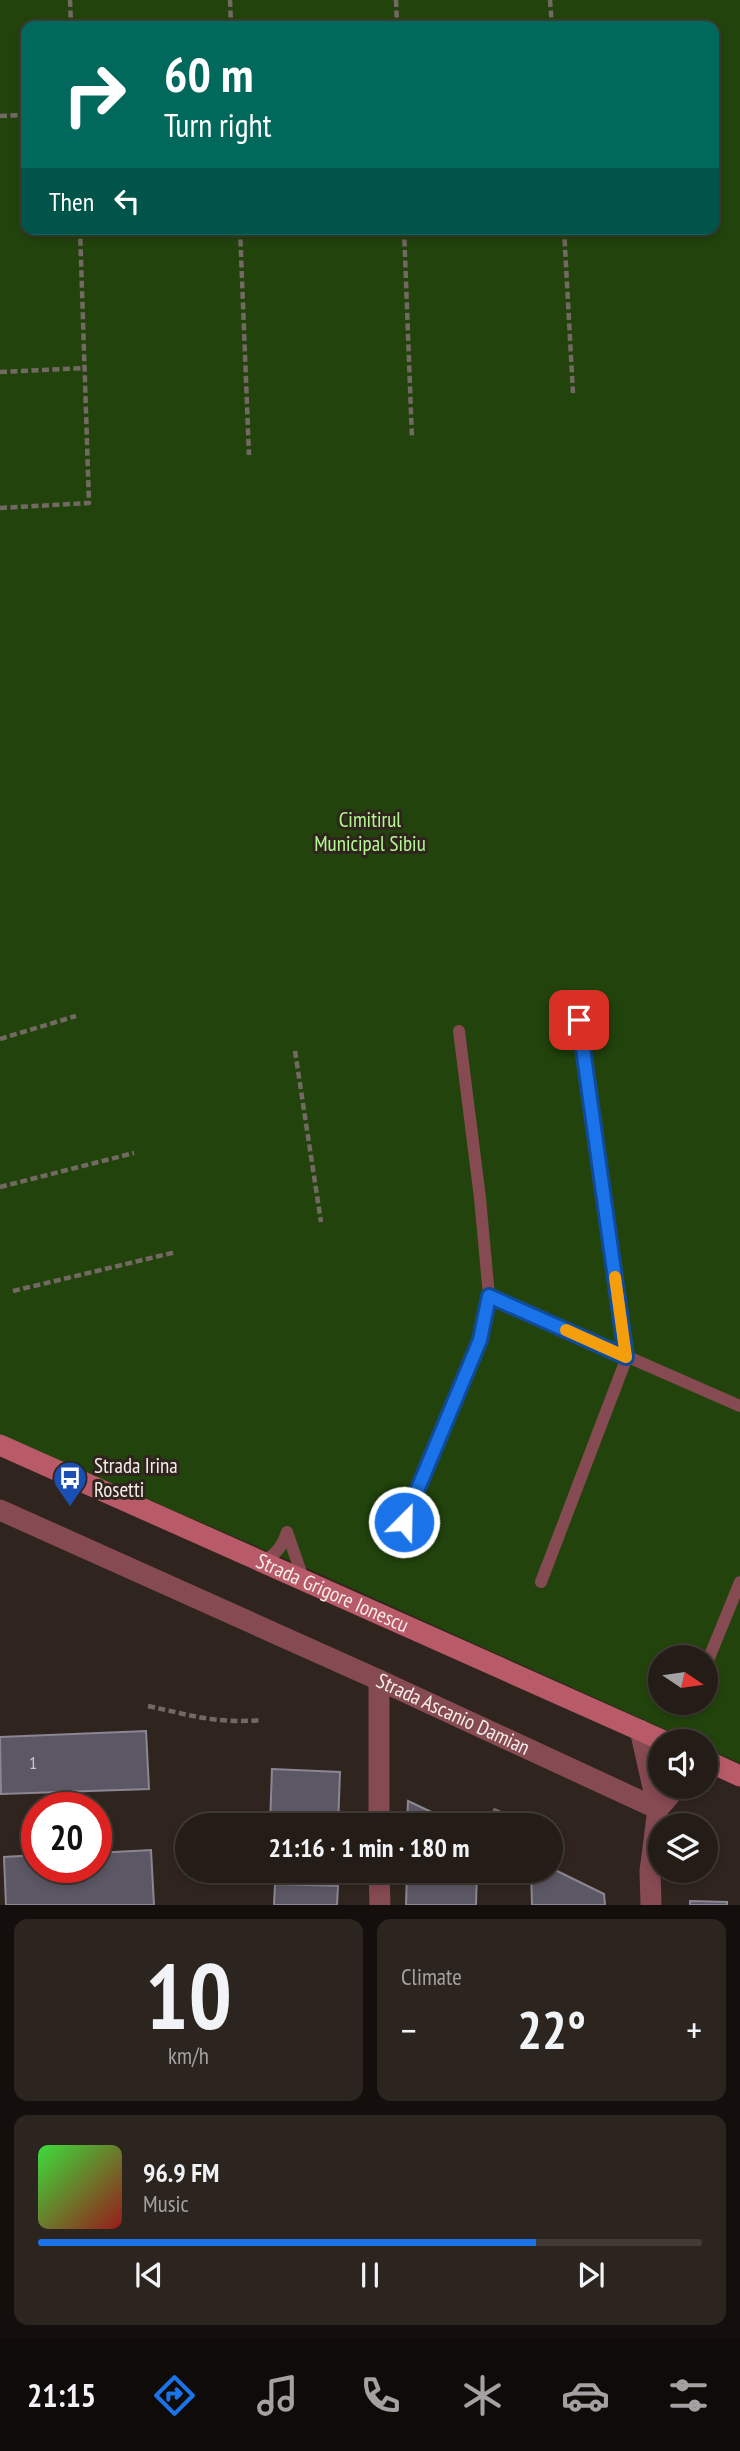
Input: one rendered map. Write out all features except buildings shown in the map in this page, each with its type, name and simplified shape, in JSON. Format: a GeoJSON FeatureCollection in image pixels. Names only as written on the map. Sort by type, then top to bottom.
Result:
{"type":"FeatureCollection","features":[{"type":"Feature","properties":{"kind":"main road","name":"Strada Grigore Ionescu"},"geometry":{"type":"LineString","coordinates":[[3,1448],[648,1734]]}},
{"type":"Feature","properties":{"kind":"main road"},"geometry":{"type":"LineString","coordinates":[[718,1768],[740,1776]]}},
{"type":"Feature","properties":{"kind":"street"},"geometry":{"type":"LineString","coordinates":[[0,1510],[379,1680]]}},
{"type":"Feature","properties":{"kind":"street","name":"Strada Ascanio Damian"},"geometry":{"type":"LineString","coordinates":[[379,1813],[379,1680],[658,1809]]}},
{"type":"Feature","properties":{"kind":"street"},"geometry":{"type":"LineString","coordinates":[[640,1730],[658,1809],[650,1871],[651,1905]]}},
{"type":"Feature","properties":{"kind":"street"},"geometry":{"type":"LineString","coordinates":[[658,1809],[667,1799]]}},
{"type":"Feature","properties":{"kind":"street"},"geometry":{"type":"LineString","coordinates":[[379,1883],[380,1905]]}},
{"type":"Feature","properties":{"kind":"lane"},"geometry":{"type":"LineString","coordinates":[[541,1582],[626,1357],[579,1020]]}},
{"type":"Feature","properties":{"kind":"lane"},"geometry":{"type":"LineString","coordinates":[[404,1522],[480,1340],[489,1296],[481,1198],[459,1031]]}},
{"type":"Feature","properties":{"kind":"lane"},"geometry":{"type":"LineString","coordinates":[[489,1296],[740,1406]]}},
{"type":"Feature","properties":{"kind":"lane"},"geometry":{"type":"LineString","coordinates":[[263,1562],[275,1555],[287,1532],[304,1581]]}},
{"type":"Feature","properties":{"kind":"lane"},"geometry":{"type":"LineString","coordinates":[[714,1645],[740,1582]]}},
{"type":"Feature","properties":{"kind":"path"},"geometry":{"type":"LineString","coordinates":[[69,0],[71,21]]}},
{"type":"Feature","properties":{"kind":"path"},"geometry":{"type":"LineString","coordinates":[[230,0],[231,21]]}},
{"type":"Feature","properties":{"kind":"path"},"geometry":{"type":"LineString","coordinates":[[396,0],[397,21]]}},
{"type":"Feature","properties":{"kind":"path"},"geometry":{"type":"LineString","coordinates":[[550,0],[552,21]]}},
{"type":"Feature","properties":{"kind":"path"},"geometry":{"type":"LineString","coordinates":[[0,116],[21,115]]}},
{"type":"Feature","properties":{"kind":"path"},"geometry":{"type":"LineString","coordinates":[[0,508],[89,503],[80,235]]}},
{"type":"Feature","properties":{"kind":"path"},"geometry":{"type":"LineString","coordinates":[[240,235],[249,456]]}},
{"type":"Feature","properties":{"kind":"path"},"geometry":{"type":"LineString","coordinates":[[404,235],[412,439]]}},
{"type":"Feature","properties":{"kind":"path"},"geometry":{"type":"LineString","coordinates":[[564,235],[573,393]]}},
{"type":"Feature","properties":{"kind":"path"},"geometry":{"type":"LineString","coordinates":[[0,372],[85,368]]}},
{"type":"Feature","properties":{"kind":"path"},"geometry":{"type":"LineString","coordinates":[[0,1039],[76,1017]]}},
{"type":"Feature","properties":{"kind":"path"},"geometry":{"type":"LineString","coordinates":[[295,1051],[321,1222]]}},
{"type":"Feature","properties":{"kind":"path"},"geometry":{"type":"LineString","coordinates":[[0,1187],[134,1153]]}},
{"type":"Feature","properties":{"kind":"path"},"geometry":{"type":"LineString","coordinates":[[13,1291],[176,1252]]}},
{"type":"Feature","properties":{"kind":"path"},"geometry":{"type":"LineString","coordinates":[[148,1706],[205,1719],[230,1722],[261,1720]]}},
{"type":"Feature","properties":{"kind":"path"},"geometry":{"type":"LineString","coordinates":[[493,1810],[502,1813]]}},
{"type":"Feature","properties":{"kind":"green space","name":"Cimitirul Municipal Sibiu"},"geometry":{"type":"Polygon","coordinates":[[[0,0],[740,0],[740,1763],[718,1754],[718,1729],[664,1729],[309,1569],[0,1435],[0,0]]]}},
{"type":"Feature","properties":{"kind":"slow traffic"},"geometry":{"type":"LineString","coordinates":[[566,1330],[626,1357],[615,1277]]}},
{"type":"Feature","properties":{"kind":"place","name":"Strada Irina Rosetti"},"geometry":{"type":"Point","coordinates":[70,1508]}},
{"type":"Feature","properties":{"kind":"route"},"geometry":{"type":"LineString","coordinates":[[404,1522],[469,1370],[480,1340],[489,1296],[626,1357],[579,1020]]}}]}
